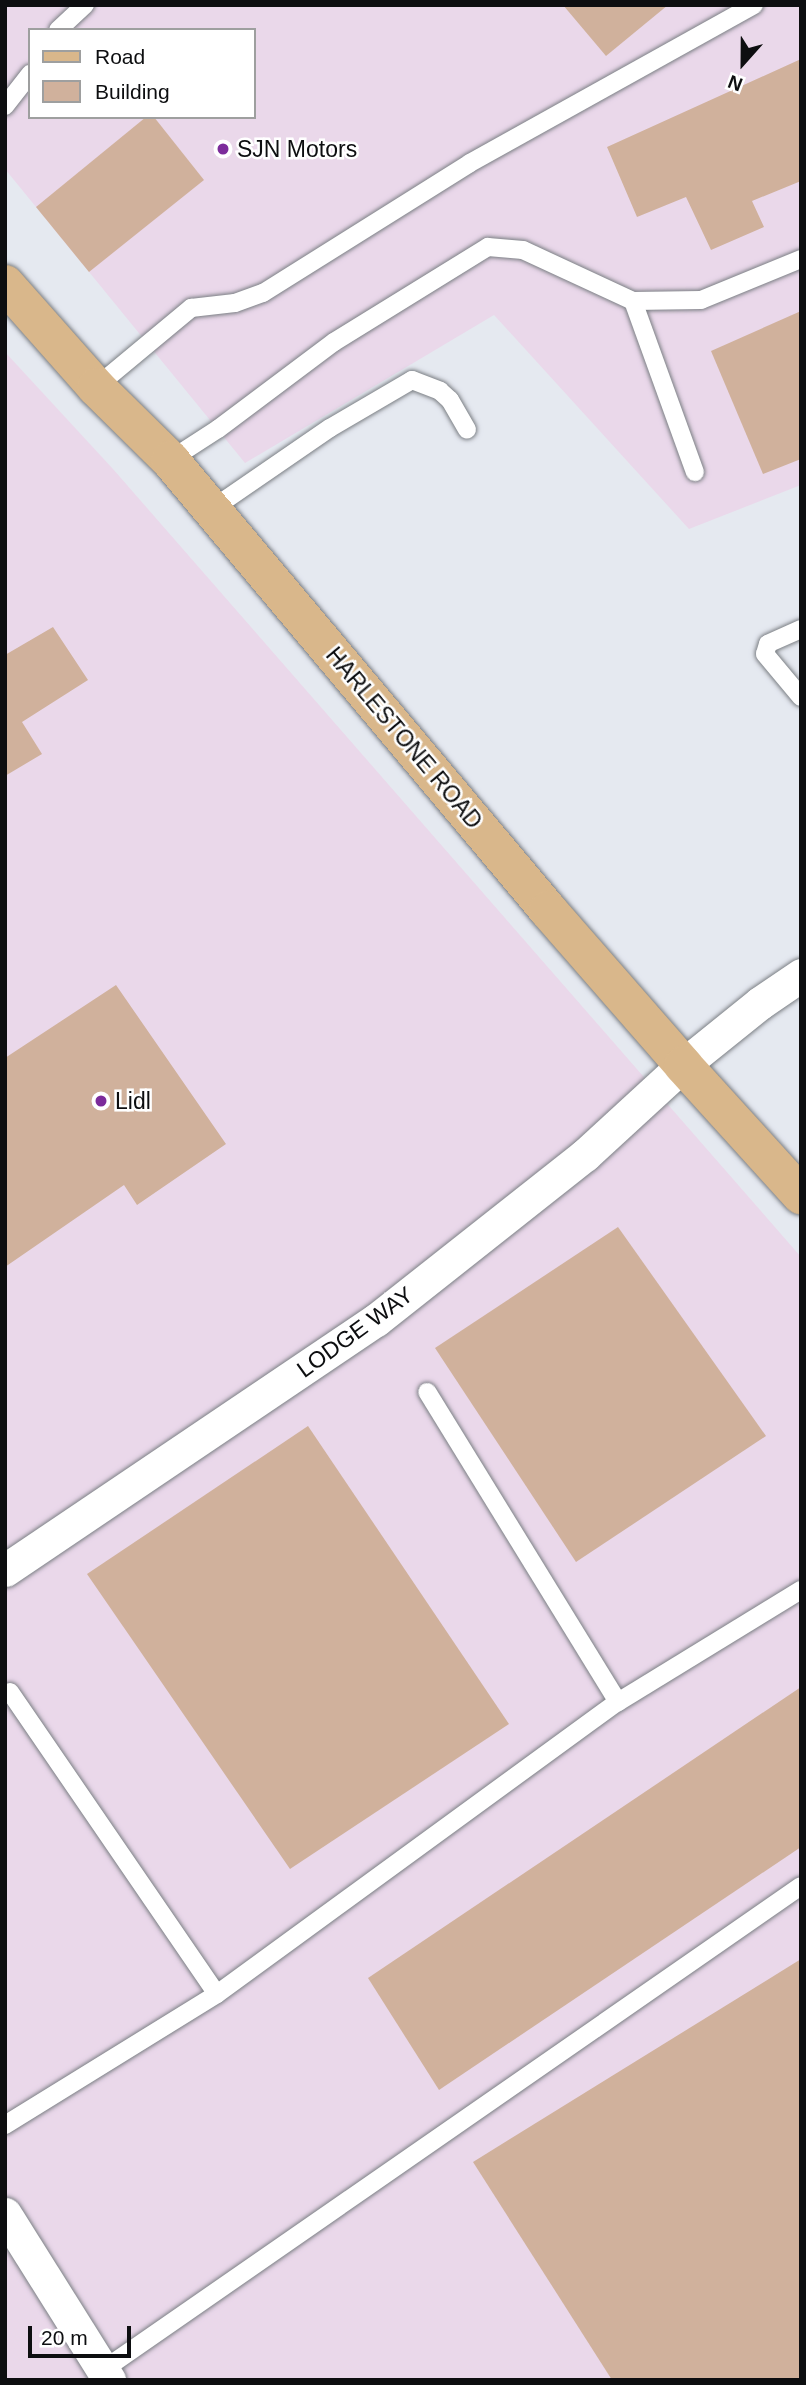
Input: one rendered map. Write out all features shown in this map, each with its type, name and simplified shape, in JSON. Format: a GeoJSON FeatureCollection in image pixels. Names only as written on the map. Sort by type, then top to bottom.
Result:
{"type":"FeatureCollection","features":[{"type":"Feature","properties":{"kind":"main road","name":"HARLESTONE ROAD"},"geometry":{"type":"LineString","coordinates":[[5,284],[96,387],[170,460],[683,1065],[801,1195]]}},
{"type":"Feature","properties":{"kind":"street","name":"LODGE WAY"},"geometry":{"type":"LineString","coordinates":[[5,1570],[376,1320],[585,1155],[683,1065],[760,1003],[801,975]]}},
{"type":"Feature","properties":{"kind":"street"},"geometry":{"type":"LineString","coordinates":[[5,2214],[106,2375]]}},
{"type":"Feature","properties":{"kind":"lane"},"geometry":{"type":"LineString","coordinates":[[60,28],[85,5]]}},
{"type":"Feature","properties":{"kind":"lane"},"geometry":{"type":"LineString","coordinates":[[96,387],[191,308],[234,303],[264,293],[470,163],[754,5]]}},
{"type":"Feature","properties":{"kind":"lane"},"geometry":{"type":"LineString","coordinates":[[5,106],[28,77]]}},
{"type":"Feature","properties":{"kind":"lane"},"geometry":{"type":"LineString","coordinates":[[170,460],[218,429],[334,342],[488,247],[523,250],[634,301],[701,300],[801,259]]}},
{"type":"Feature","properties":{"kind":"lane"},"geometry":{"type":"LineString","coordinates":[[634,301],[695,472]]}},
{"type":"Feature","properties":{"kind":"lane"},"geometry":{"type":"LineString","coordinates":[[212,509],[330,428],[412,380],[440,391],[450,400],[467,430]]}},
{"type":"Feature","properties":{"kind":"lane"},"geometry":{"type":"LineString","coordinates":[[801,629],[768,644],[765,654],[801,697]]}},
{"type":"Feature","properties":{"kind":"lane"},"geometry":{"type":"LineString","coordinates":[[427,1392],[618,1702]]}},
{"type":"Feature","properties":{"kind":"lane"},"geometry":{"type":"LineString","coordinates":[[5,2125],[217,1994],[618,1702],[801,1590]]}},
{"type":"Feature","properties":{"kind":"lane"},"geometry":{"type":"LineString","coordinates":[[10,1692],[217,1994]]}},
{"type":"Feature","properties":{"kind":"lane"},"geometry":{"type":"LineString","coordinates":[[106,2375],[801,1885]]}},
{"type":"Feature","properties":{"kind":"shaded area"},"geometry":{"type":"Polygon","coordinates":[[[5,5],[801,5],[801,485],[689,529],[494,315],[245,463],[5,169],[5,5]]]}},
{"type":"Feature","properties":{"kind":"shaded area"},"geometry":{"type":"Polygon","coordinates":[[[5,352],[113,469],[801,1257],[801,2380],[5,2380],[5,352]]]}},
{"type":"Feature","properties":{"kind":"building"},"geometry":{"type":"Polygon","coordinates":[[[563,5],[668,5],[606,56],[563,5]]]}},
{"type":"Feature","properties":{"kind":"building"},"geometry":{"type":"Polygon","coordinates":[[[801,59],[801,181],[752,201],[764,227],[711,250],[686,197],[637,217],[607,147],[801,59]]]}},
{"type":"Feature","properties":{"kind":"building"},"geometry":{"type":"Polygon","coordinates":[[[144,119],[156,119],[204,180],[89,272],[36,207],[144,119]]]}},
{"type":"Feature","properties":{"kind":"building"},"geometry":{"type":"Polygon","coordinates":[[[801,311],[801,459],[763,474],[711,351],[801,311]]]}},
{"type":"Feature","properties":{"kind":"building"},"geometry":{"type":"Polygon","coordinates":[[[53,627],[88,680],[22,722],[42,754],[5,776],[5,655],[53,627]]]}},
{"type":"Feature","properties":{"kind":"building","name":"Lidl"},"geometry":{"type":"Polygon","coordinates":[[[116,985],[226,1144],[137,1205],[124,1185],[5,1267],[5,1058],[116,985]]]}},
{"type":"Feature","properties":{"kind":"building"},"geometry":{"type":"Polygon","coordinates":[[[618,1227],[766,1436],[576,1562],[435,1348],[618,1227]]]}},
{"type":"Feature","properties":{"kind":"building"},"geometry":{"type":"Polygon","coordinates":[[[308,1426],[509,1724],[290,1869],[87,1574],[308,1426]]]}},
{"type":"Feature","properties":{"kind":"building"},"geometry":{"type":"Polygon","coordinates":[[[801,1687],[801,1847],[439,2090],[368,1978],[801,1687]]]}},
{"type":"Feature","properties":{"kind":"building"},"geometry":{"type":"Polygon","coordinates":[[[801,1959],[801,2380],[612,2380],[473,2162],[801,1959]]]}},
{"type":"Feature","properties":{"kind":"place","name":"SJN Motors"},"geometry":{"type":"Point","coordinates":[223,149]}},
{"type":"Feature","properties":{"kind":"place","name":"Lidl"},"geometry":{"type":"Point","coordinates":[101,1101]}}]}
